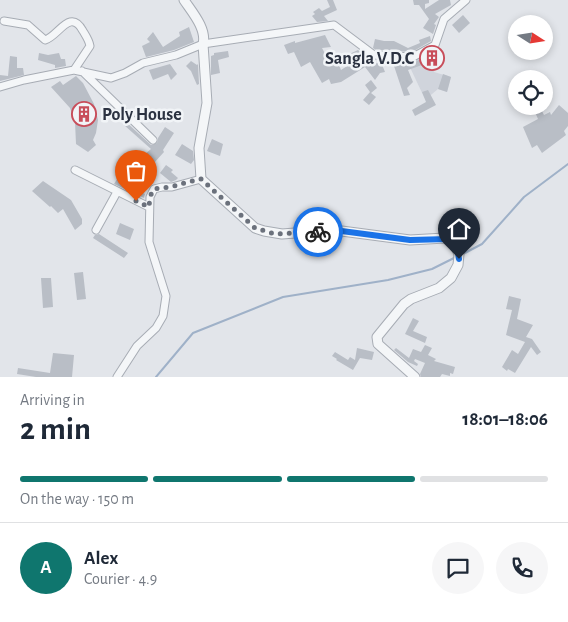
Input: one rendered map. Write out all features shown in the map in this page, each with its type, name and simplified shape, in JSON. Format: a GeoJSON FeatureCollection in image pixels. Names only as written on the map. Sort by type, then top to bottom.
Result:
{"type":"FeatureCollection","features":[{"type":"Feature","properties":{"kind":"street"},"geometry":{"type":"LineString","coordinates":[[184,0],[204,36],[207,102],[199,148],[201,179],[255,228],[282,234],[334,230],[410,240],[445,238],[454,243],[459,259],[451,278],[439,288],[411,299],[404,304],[377,337],[378,344],[415,377]]}},
{"type":"Feature","properties":{"kind":"street"},"geometry":{"type":"LineString","coordinates":[[0,86],[78,70],[111,78],[125,74],[143,63],[176,55],[203,44],[334,25],[374,55],[413,57],[435,45],[444,19],[466,0]]}},
{"type":"Feature","properties":{"kind":"street"},"geometry":{"type":"LineString","coordinates":[[4,21],[28,25],[45,40],[52,37],[57,30],[66,24],[72,21],[76,22],[81,26],[90,46],[78,70]]}},
{"type":"Feature","properties":{"kind":"street"},"geometry":{"type":"LineString","coordinates":[[78,70],[153,140]]}},
{"type":"Feature","properties":{"kind":"street"},"geometry":{"type":"LineString","coordinates":[[75,170],[149,207]]}},
{"type":"Feature","properties":{"kind":"street"},"geometry":{"type":"LineString","coordinates":[[117,377],[137,346],[156,328],[163,316],[166,296],[149,242],[150,197],[154,190],[162,187],[172,187],[184,182],[201,179]]}},
{"type":"Feature","properties":{"kind":"street"},"geometry":{"type":"LineString","coordinates":[[96,230],[117,192]]}},
{"type":"Feature","properties":{"kind":"shaded area"},"geometry":{"type":"Polygon","coordinates":[[[427,54],[434,72],[451,77],[447,92],[438,89],[426,99],[407,61],[427,54]]]}},
{"type":"Feature","properties":{"kind":"building"},"geometry":{"type":"Polygon","coordinates":[[[327,0],[333,0],[337,10],[324,16],[328,21],[317,22],[312,16],[315,14],[313,12],[319,8],[322,11],[330,7],[327,0]]]}},
{"type":"Feature","properties":{"kind":"building"},"geometry":{"type":"Polygon","coordinates":[[[413,0],[429,0],[429,3],[425,4],[425,9],[439,0],[450,0],[451,5],[435,14],[439,17],[434,24],[436,25],[433,34],[423,28],[429,19],[419,5],[414,5],[413,0]]]}},
{"type":"Feature","properties":{"kind":"building"},"geometry":{"type":"Polygon","coordinates":[[[463,15],[470,23],[459,33],[452,25],[463,15]]]}},
{"type":"Feature","properties":{"kind":"building"},"geometry":{"type":"Polygon","coordinates":[[[189,27],[194,42],[174,50],[146,57],[142,46],[150,42],[147,39],[153,32],[163,47],[180,36],[179,32],[189,27]]]}},
{"type":"Feature","properties":{"kind":"building"},"geometry":{"type":"Polygon","coordinates":[[[325,35],[331,47],[322,48],[330,63],[337,60],[341,70],[352,63],[345,56],[358,50],[374,64],[381,62],[385,72],[380,73],[375,80],[365,67],[341,82],[331,84],[329,79],[322,83],[310,62],[301,67],[294,52],[288,54],[284,45],[325,35]]]}},
{"type":"Feature","properties":{"kind":"building"},"geometry":{"type":"Polygon","coordinates":[[[430,36],[431,41],[412,52],[376,50],[373,48],[375,39],[394,41],[408,48],[420,43],[419,40],[430,36]]]}},
{"type":"Feature","properties":{"kind":"building"},"geometry":{"type":"Polygon","coordinates":[[[228,51],[229,57],[218,60],[220,73],[211,75],[211,56],[214,53],[228,51]]]}},
{"type":"Feature","properties":{"kind":"building"},"geometry":{"type":"Polygon","coordinates":[[[432,52],[436,60],[408,70],[413,82],[407,88],[410,95],[404,96],[393,63],[415,62],[432,52]]]}},
{"type":"Feature","properties":{"kind":"building"},"geometry":{"type":"Polygon","coordinates":[[[39,53],[48,55],[59,53],[61,59],[65,59],[66,66],[55,68],[55,65],[38,60],[39,53]]]}},
{"type":"Feature","properties":{"kind":"building"},"geometry":{"type":"Polygon","coordinates":[[[10,56],[17,57],[17,68],[23,68],[24,75],[0,81],[0,75],[8,76],[10,56]]]}},
{"type":"Feature","properties":{"kind":"building"},"geometry":{"type":"Polygon","coordinates":[[[191,61],[198,64],[199,84],[197,85],[191,71],[186,66],[191,61]]]}},
{"type":"Feature","properties":{"kind":"building"},"geometry":{"type":"Polygon","coordinates":[[[170,64],[177,74],[171,80],[168,74],[153,80],[149,70],[170,64]]]}},
{"type":"Feature","properties":{"kind":"building"},"geometry":{"type":"Polygon","coordinates":[[[443,74],[451,77],[447,92],[438,89],[443,74]]]}},
{"type":"Feature","properties":{"kind":"building","name":"Poly House"},"geometry":{"type":"Polygon","coordinates":[[[76,76],[83,83],[94,104],[98,120],[93,140],[96,145],[88,152],[76,144],[75,122],[70,108],[51,87],[60,81],[63,85],[76,76]]]}},
{"type":"Feature","properties":{"kind":"building"},"geometry":{"type":"Polygon","coordinates":[[[371,80],[377,88],[371,93],[376,97],[369,105],[363,100],[370,92],[365,85],[371,80]]]}},
{"type":"Feature","properties":{"kind":"building"},"geometry":{"type":"Polygon","coordinates":[[[428,90],[436,105],[415,116],[412,110],[426,102],[422,92],[428,90]]]}},
{"type":"Feature","properties":{"kind":"building"},"geometry":{"type":"Polygon","coordinates":[[[559,105],[568,113],[568,126],[564,131],[566,135],[542,153],[537,145],[532,148],[523,127],[538,119],[536,115],[553,115],[559,105]]]}},
{"type":"Feature","properties":{"kind":"building"},"geometry":{"type":"Polygon","coordinates":[[[112,109],[151,145],[157,143],[165,127],[174,133],[163,150],[164,152],[154,163],[145,154],[151,149],[124,125],[125,122],[110,118],[112,109]]]}},
{"type":"Feature","properties":{"kind":"building"},"geometry":{"type":"Polygon","coordinates":[[[212,139],[223,144],[220,156],[207,151],[212,139]]]}},
{"type":"Feature","properties":{"kind":"building"},"geometry":{"type":"Polygon","coordinates":[[[182,144],[193,151],[194,160],[191,164],[175,155],[182,144]]]}},
{"type":"Feature","properties":{"kind":"building"},"geometry":{"type":"Polygon","coordinates":[[[166,165],[173,170],[171,172],[178,178],[176,180],[171,182],[160,173],[166,165]]]}},
{"type":"Feature","properties":{"kind":"building"},"geometry":{"type":"Polygon","coordinates":[[[122,171],[143,184],[139,191],[145,194],[144,198],[114,184],[122,171]]]}},
{"type":"Feature","properties":{"kind":"building"},"geometry":{"type":"Polygon","coordinates":[[[43,181],[71,200],[82,219],[82,224],[75,230],[63,209],[58,213],[32,191],[43,181]]]}},
{"type":"Feature","properties":{"kind":"building"},"geometry":{"type":"Polygon","coordinates":[[[120,223],[134,229],[130,240],[116,234],[120,223]]]}},
{"type":"Feature","properties":{"kind":"building"},"geometry":{"type":"Polygon","coordinates":[[[99,234],[128,253],[124,258],[93,238],[99,234]]]}},
{"type":"Feature","properties":{"kind":"building"},"geometry":{"type":"Polygon","coordinates":[[[83,272],[86,299],[77,300],[74,273],[83,272]]]}},
{"type":"Feature","properties":{"kind":"building"},"geometry":{"type":"Polygon","coordinates":[[[41,278],[51,278],[53,307],[43,308],[41,278]]]}},
{"type":"Feature","properties":{"kind":"building"},"geometry":{"type":"Polygon","coordinates":[[[509,296],[521,299],[517,319],[533,325],[526,337],[532,339],[541,352],[537,355],[531,347],[515,373],[508,369],[507,371],[502,367],[512,350],[518,354],[525,342],[506,335],[512,310],[506,309],[509,296]]]}},
{"type":"Feature","properties":{"kind":"building"},"geometry":{"type":"Polygon","coordinates":[[[413,318],[419,321],[413,331],[427,337],[425,343],[405,334],[413,318]]]}},
{"type":"Feature","properties":{"kind":"building"},"geometry":{"type":"Polygon","coordinates":[[[425,345],[432,348],[428,355],[436,359],[434,361],[455,367],[453,374],[450,373],[450,376],[442,374],[440,377],[421,377],[420,374],[425,363],[415,359],[414,361],[418,364],[417,366],[408,362],[394,350],[396,348],[409,358],[413,349],[421,352],[425,345]]]}},
{"type":"Feature","properties":{"kind":"building"},"geometry":{"type":"Polygon","coordinates":[[[357,348],[374,352],[372,360],[360,358],[353,370],[332,356],[335,352],[348,360],[350,357],[355,360],[357,348]]]}},
{"type":"Feature","properties":{"kind":"building"},"geometry":{"type":"Polygon","coordinates":[[[53,353],[74,355],[72,377],[36,377],[17,374],[18,368],[50,373],[53,353]]]}},
{"type":"Feature","properties":{"kind":"waterway"},"geometry":{"type":"LineString","coordinates":[[463,254],[482,244],[524,197],[568,164]]}},
{"type":"Feature","properties":{"kind":"waterway"},"geometry":{"type":"LineString","coordinates":[[156,377],[193,333],[283,297],[388,280],[432,269],[456,257]]}},
{"type":"Feature","properties":{"kind":"way so far"},"geometry":{"type":"LineString","coordinates":[[136,201],[149,207],[150,197],[154,190],[201,179],[255,228],[275,234],[318,232]]}},
{"type":"Feature","properties":{"kind":"place","name":"Sangla V.D.C"},"geometry":{"type":"Point","coordinates":[432,58]}},
{"type":"Feature","properties":{"kind":"place","name":"Poly House"},"geometry":{"type":"Point","coordinates":[84,114]}},
{"type":"Feature","properties":{"kind":"route"},"geometry":{"type":"LineString","coordinates":[[318,232],[334,230],[410,240],[449,239],[457,248],[459,259]]}}]}
